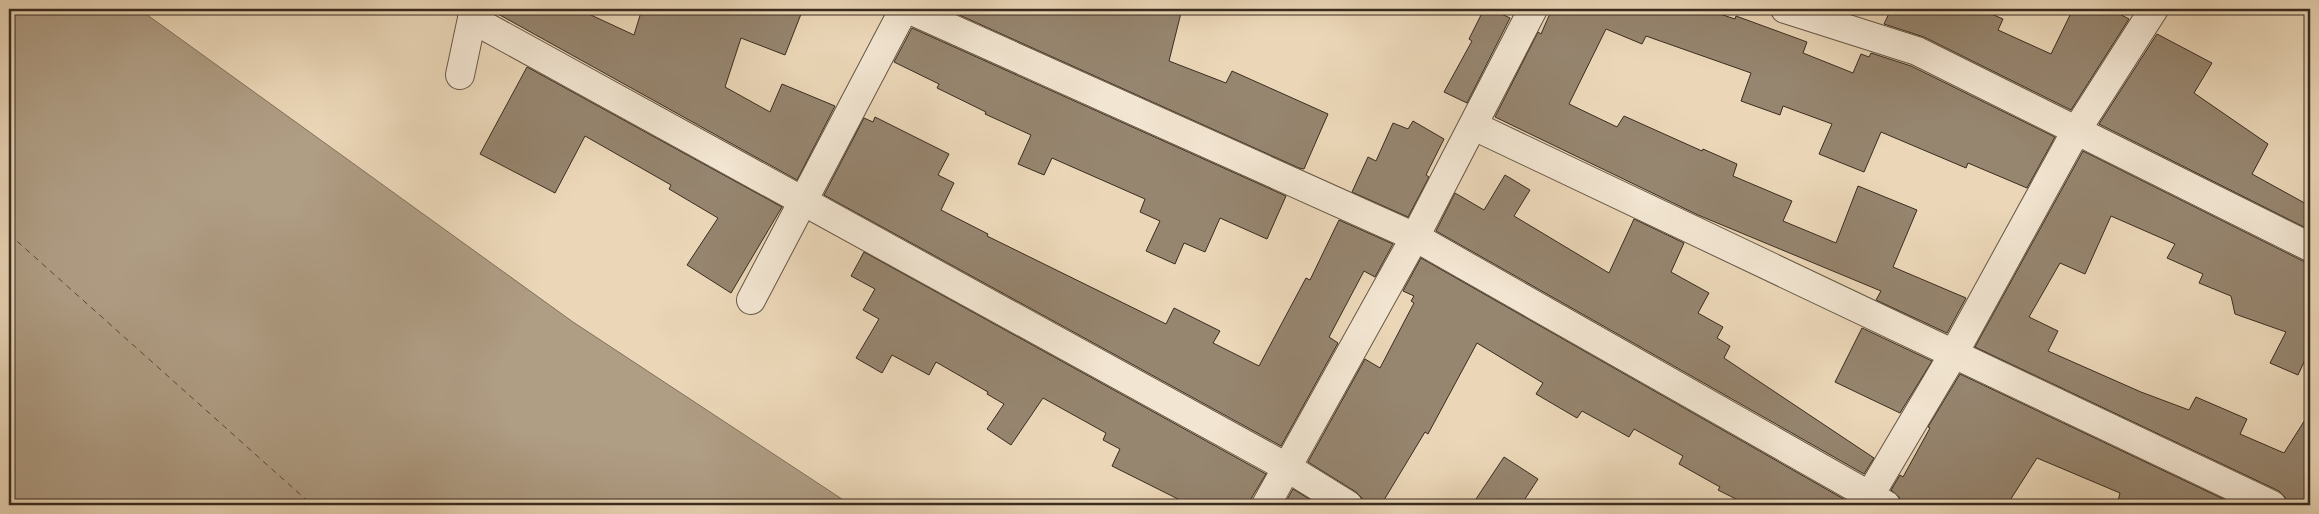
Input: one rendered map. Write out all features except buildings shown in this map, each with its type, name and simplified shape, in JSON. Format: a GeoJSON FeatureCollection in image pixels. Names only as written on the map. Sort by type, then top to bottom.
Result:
{"type":"FeatureCollection","features":[{"type":"Feature","properties":{"kind":"street"},"geometry":{"type":"LineString","coordinates":[[751,300],[904,9]]}},
{"type":"Feature","properties":{"kind":"street"},"geometry":{"type":"LineString","coordinates":[[908,9],[1414,238],[1873,502],[2076,131],[2154,9]]}},
{"type":"Feature","properties":{"kind":"street"},"geometry":{"type":"LineString","coordinates":[[1266,505],[1414,238],[1474,126],[1533,9]]}},
{"type":"Feature","properties":{"kind":"street"},"geometry":{"type":"LineString","coordinates":[[1785,9],[1917,51],[2310,247]]}},
{"type":"Feature","properties":{"kind":"street"},"geometry":{"type":"LineString","coordinates":[[460,75],[473,14],[802,202],[1288,468],[1348,505]]}},
{"type":"Feature","properties":{"kind":"street"},"geometry":{"type":"LineString","coordinates":[[1474,126],[1952,355],[2272,505]]}},
{"type":"Feature","properties":{"kind":"shaded area"},"geometry":{"type":"Polygon","coordinates":[[[9,9],[139,9],[573,322],[851,505],[9,505],[9,9]]]}},
{"type":"Feature","properties":{"kind":"ferry route"},"geometry":{"type":"LineString","coordinates":[[9,234],[312,505]]}}]}
